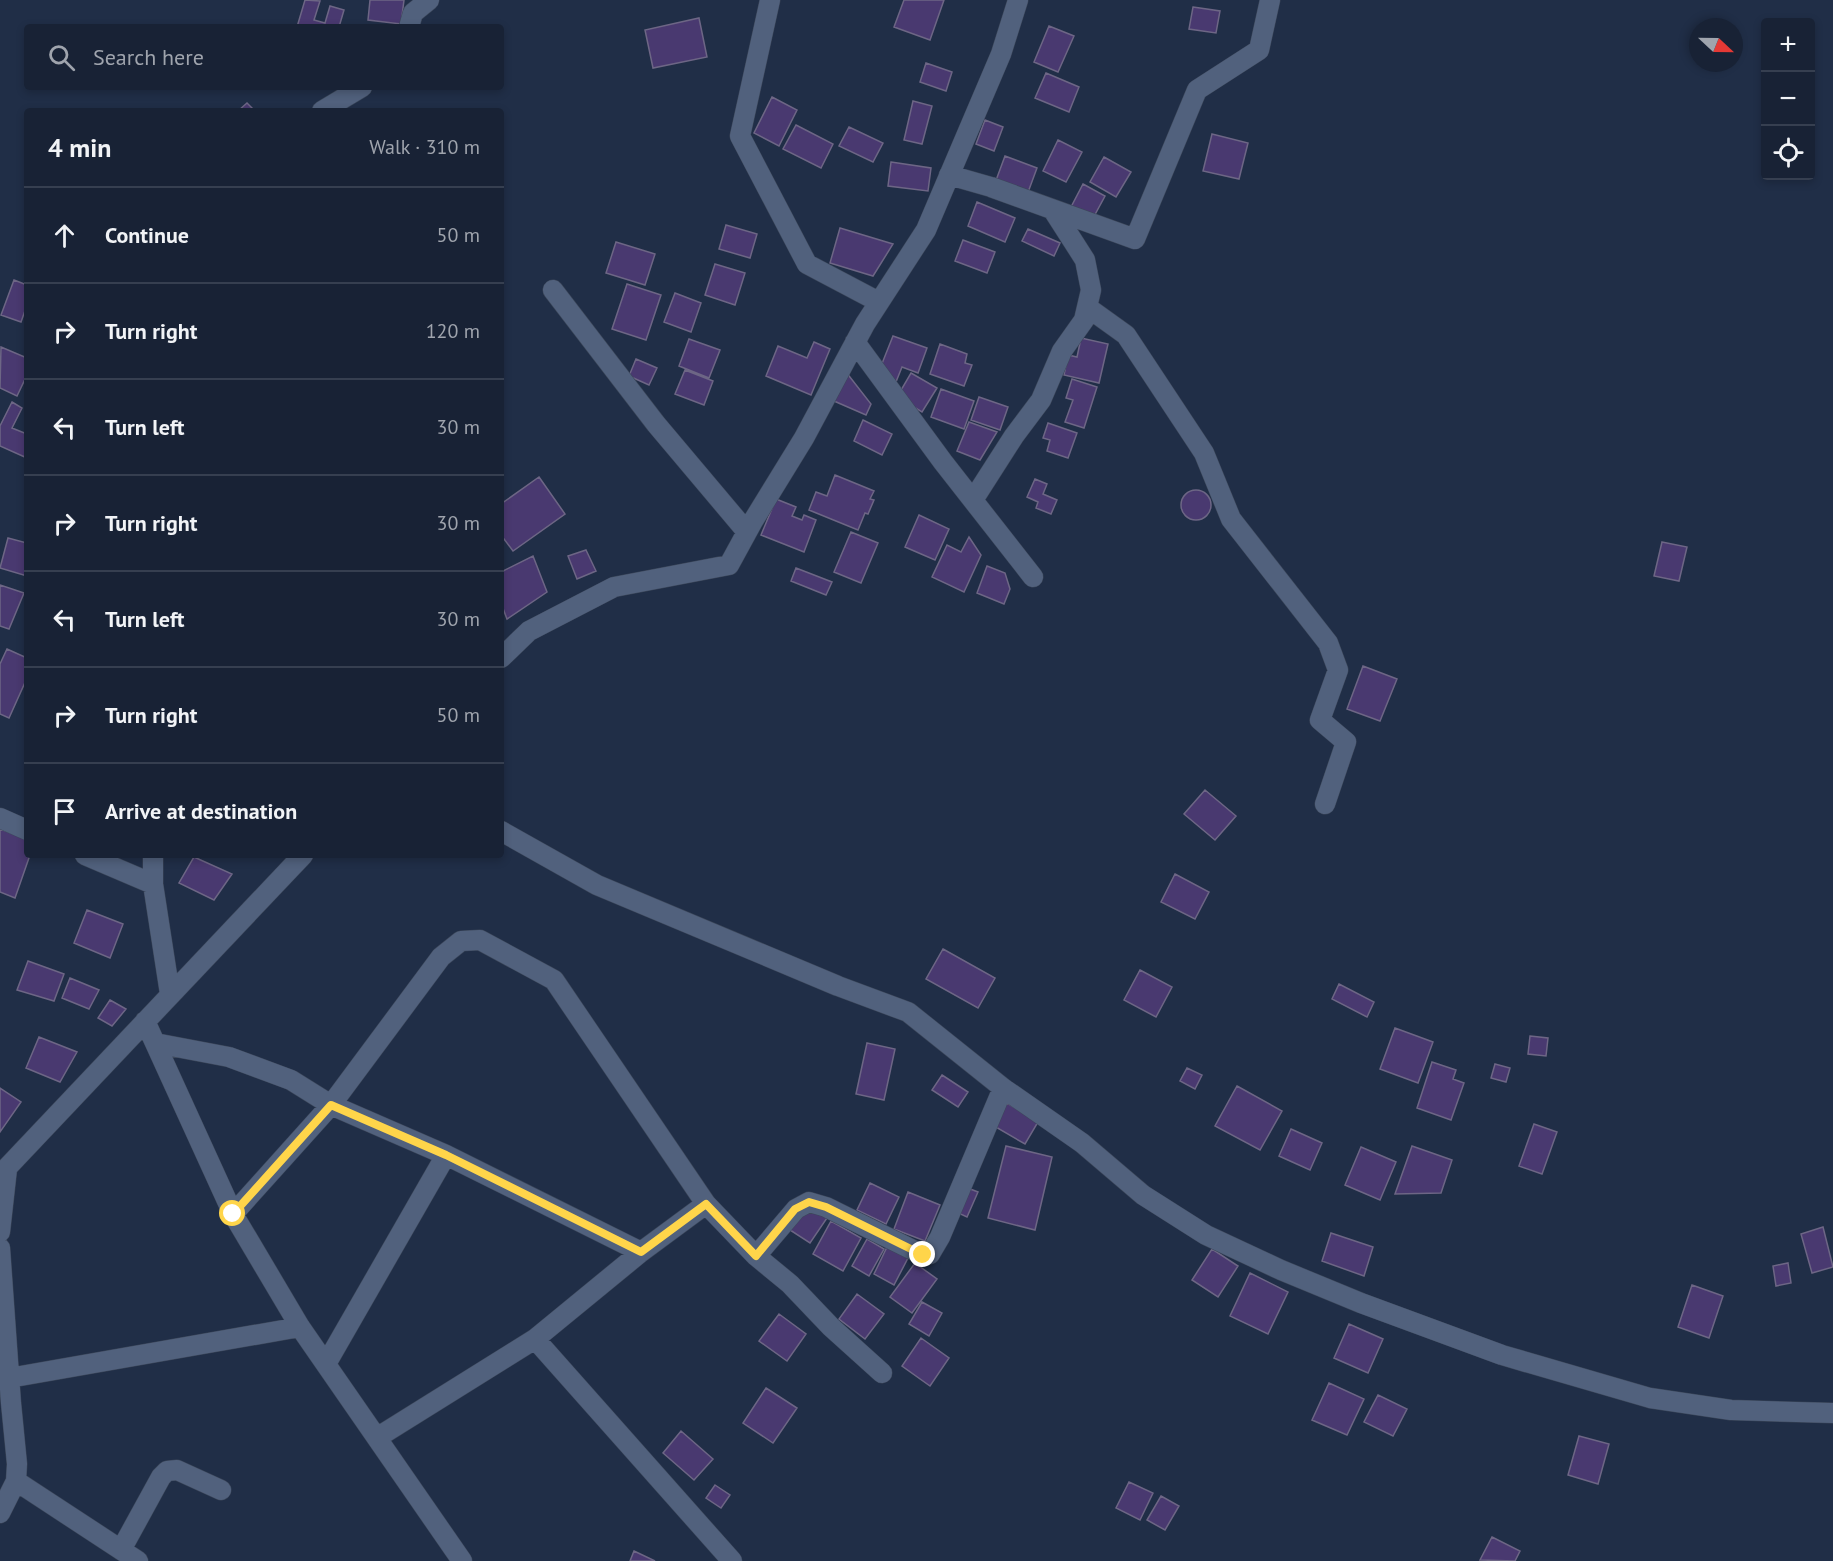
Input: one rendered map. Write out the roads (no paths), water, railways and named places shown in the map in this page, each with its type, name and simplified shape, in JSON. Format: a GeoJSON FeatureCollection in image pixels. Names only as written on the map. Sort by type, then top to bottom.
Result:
{"type":"FeatureCollection","features":[{"type":"Feature","properties":{"kind":"street"},"geometry":{"type":"LineString","coordinates":[[410,24],[413,13],[429,0]]}},
{"type":"Feature","properties":{"kind":"street"},"geometry":{"type":"LineString","coordinates":[[770,0],[740,136],[807,264],[879,303]]}},
{"type":"Feature","properties":{"kind":"street"},"geometry":{"type":"LineString","coordinates":[[504,655],[529,631],[614,587],[729,566],[747,531],[804,438],[855,342],[926,230],[1001,54],[1018,0]]}},
{"type":"Feature","properties":{"kind":"street"},"geometry":{"type":"LineString","coordinates":[[949,176],[991,187],[1135,239],[1197,90],[1259,50],[1270,0]]}},
{"type":"Feature","properties":{"kind":"street"},"geometry":{"type":"LineString","coordinates":[[327,108],[357,90]]}},
{"type":"Feature","properties":{"kind":"street"},"geometry":{"type":"LineString","coordinates":[[973,500],[1014,436],[1041,400],[1062,351],[1084,320],[1091,290],[1085,260],[1053,210]]}},
{"type":"Feature","properties":{"kind":"street"},"geometry":{"type":"LineString","coordinates":[[553,290],[656,424],[747,531]]}},
{"type":"Feature","properties":{"kind":"street"},"geometry":{"type":"LineString","coordinates":[[1087,307],[1126,335],[1204,453],[1232,519],[1328,643],[1338,670],[1320,720],[1346,742],[1325,804]]}},
{"type":"Feature","properties":{"kind":"street"},"geometry":{"type":"LineString","coordinates":[[855,342],[1033,577]]}},
{"type":"Feature","properties":{"kind":"street"},"geometry":{"type":"LineString","coordinates":[[0,818],[24,829]]}},
{"type":"Feature","properties":{"kind":"street"},"geometry":{"type":"LineString","coordinates":[[504,833],[597,885],[838,986],[908,1012],[1003,1088],[1082,1143],[1143,1195],[1206,1235],[1281,1270],[1360,1303],[1502,1354],[1650,1398],[1731,1410],[1833,1413]]}},
{"type":"Feature","properties":{"kind":"street"},"geometry":{"type":"LineString","coordinates":[[92,858],[153,884]]}},
{"type":"Feature","properties":{"kind":"street"},"geometry":{"type":"LineString","coordinates":[[153,858],[153,884],[170,994]]}},
{"type":"Feature","properties":{"kind":"street"},"geometry":{"type":"LineString","coordinates":[[0,1232],[3,1172],[300,858]]}},
{"type":"Feature","properties":{"kind":"street"},"geometry":{"type":"LineString","coordinates":[[233,1214],[331,1105],[441,957],[461,941],[480,940],[554,980],[706,1204],[756,1256],[790,1284],[831,1327],[882,1373]]}},
{"type":"Feature","properties":{"kind":"street"},"geometry":{"type":"LineString","coordinates":[[145,1021],[233,1214],[300,1327],[462,1561]]}},
{"type":"Feature","properties":{"kind":"street"},"geometry":{"type":"LineString","coordinates":[[155,1043],[229,1057],[291,1080],[331,1105],[446,1155],[641,1252]]}},
{"type":"Feature","properties":{"kind":"street"},"geometry":{"type":"LineString","coordinates":[[756,1256],[795,1209],[809,1202],[826,1207],[923,1255],[930,1254],[940,1237],[1003,1088]]}},
{"type":"Feature","properties":{"kind":"street"},"geometry":{"type":"LineString","coordinates":[[326,1364],[446,1155]]}},
{"type":"Feature","properties":{"kind":"street"},"geometry":{"type":"LineString","coordinates":[[378,1437],[535,1339],[641,1252],[706,1204]]}},
{"type":"Feature","properties":{"kind":"street"},"geometry":{"type":"LineString","coordinates":[[0,1248],[17,1464],[16,1481],[0,1513]]}},
{"type":"Feature","properties":{"kind":"street"},"geometry":{"type":"LineString","coordinates":[[9,1378],[300,1327]]}},
{"type":"Feature","properties":{"kind":"street"},"geometry":{"type":"LineString","coordinates":[[535,1339],[732,1561]]}},
{"type":"Feature","properties":{"kind":"street"},"geometry":{"type":"LineString","coordinates":[[121,1550],[161,1477],[167,1471],[177,1470],[221,1490]]}},
{"type":"Feature","properties":{"kind":"street"},"geometry":{"type":"LineString","coordinates":[[16,1481],[138,1561]]}}]}
